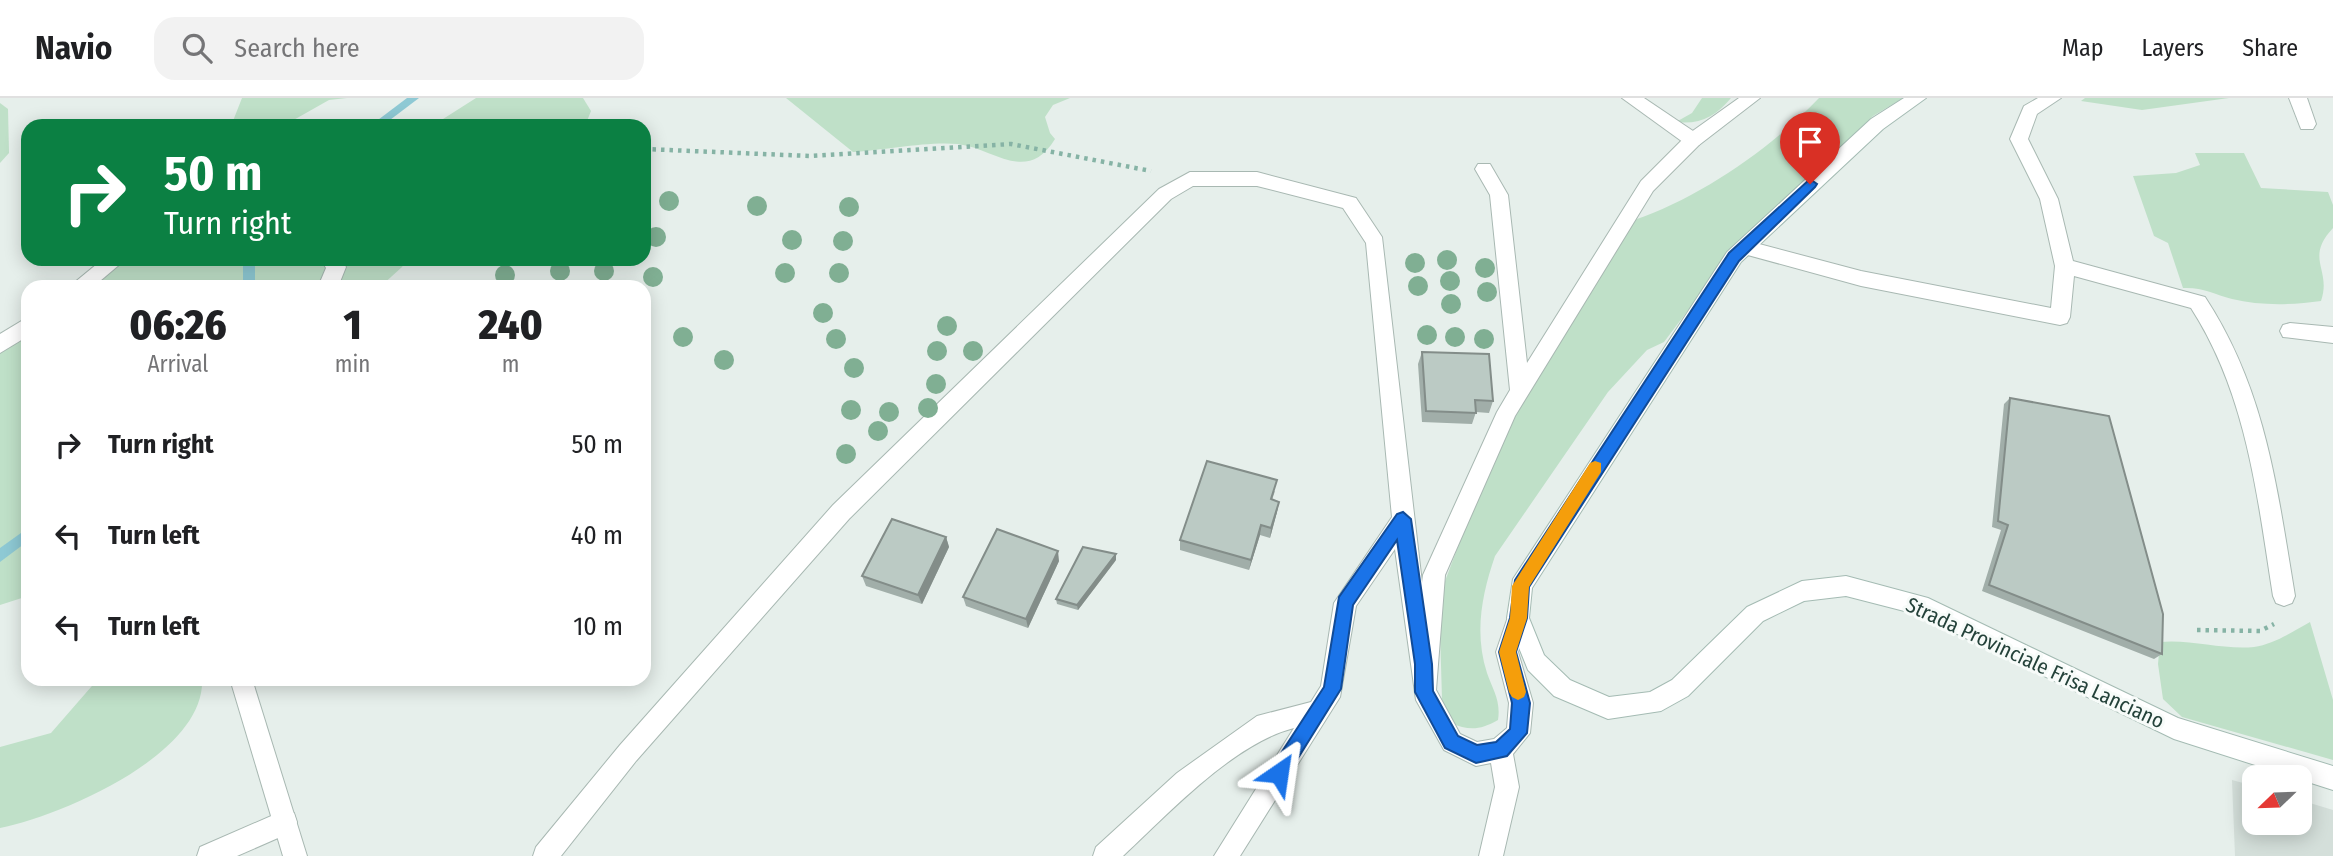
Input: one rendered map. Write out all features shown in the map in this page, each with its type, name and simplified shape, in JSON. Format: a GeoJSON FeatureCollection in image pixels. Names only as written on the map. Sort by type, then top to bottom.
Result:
{"type":"FeatureCollection","features":[{"type":"Feature","properties":{"kind":"street"},"geometry":{"type":"LineString","coordinates":[[1630,98],[1693,140]]}},
{"type":"Feature","properties":{"kind":"street"},"geometry":{"type":"LineString","coordinates":[[1518,618],[1507,652],[1521,703],[1518,733],[1500,750],[1476,754],[1452,742],[1424,692],[1424,664],[1434,575],[1507,412],[1647,186],[1693,140],[1751,98]]}},
{"type":"Feature","properties":{"kind":"street","name":"Strada Provinciale Frisa Lanciano"},"geometry":{"type":"LineString","coordinates":[[1917,98],[1877,124],[1734,257],[1538,555],[1521,586],[1518,618],[1536,662],[1562,688],[1608,708],[1653,704],[1680,688],[1755,614],[1802,591],[1846,586],[1920,604],[2174,728],[2333,778]]}},
{"type":"Feature","properties":{"kind":"street"},"geometry":{"type":"LineString","coordinates":[[1744,247],[1828,272],[2060,317],[2065,266],[2049,199],[2019,139],[2030,110],[2052,98]]}},
{"type":"Feature","properties":{"kind":"street"},"geometry":{"type":"LineString","coordinates":[[2298,98],[2307,124]]}},
{"type":"Feature","properties":{"kind":"street"},"geometry":{"type":"LineString","coordinates":[[1484,169],[1499,195],[1520,393]]}},
{"type":"Feature","properties":{"kind":"street"},"geometry":{"type":"LineString","coordinates":[[545,856],[628,753],[841,512],[1166,194],[1190,179],[1257,179],[1349,203],[1375,242],[1403,519],[1424,664]]}},
{"type":"Feature","properties":{"kind":"street"},"geometry":{"type":"LineString","coordinates":[[88,280],[108,266]]}},
{"type":"Feature","properties":{"kind":"street"},"geometry":{"type":"LineString","coordinates":[[2065,266],[2198,302],[2212,320],[2237,373],[2257,441],[2284,596]]}},
{"type":"Feature","properties":{"kind":"street"},"geometry":{"type":"LineString","coordinates":[[0,345],[21,330]]}},
{"type":"Feature","properties":{"kind":"street"},"geometry":{"type":"LineString","coordinates":[[2290,331],[2333,335]]}},
{"type":"Feature","properties":{"kind":"street"},"geometry":{"type":"LineString","coordinates":[[1226,856],[1332,689],[1345,603],[1403,519]]}},
{"type":"Feature","properties":{"kind":"street"},"geometry":{"type":"LineString","coordinates":[[243,686],[295,856]]}},
{"type":"Feature","properties":{"kind":"street"},"geometry":{"type":"LineString","coordinates":[[1105,856],[1185,781],[1265,724],[1318,711]]}},
{"type":"Feature","properties":{"kind":"street"},"geometry":{"type":"LineString","coordinates":[[1491,856],[1507,787],[1500,750]]}},
{"type":"Feature","properties":{"kind":"street"},"geometry":{"type":"LineString","coordinates":[[209,856],[285,822]]}},
{"type":"Feature","properties":{"kind":"path"},"geometry":{"type":"LineString","coordinates":[[651,149],[810,156],[1011,144],[1190,179]]}},
{"type":"Feature","properties":{"kind":"path"},"geometry":{"type":"LineString","coordinates":[[2197,630],[2260,631],[2281,620],[2284,596]]}},
{"type":"Feature","properties":{"kind":"shaded area"},"geometry":{"type":"Polygon","coordinates":[[[2232,780],[2242,783],[2242,835],[2312,835],[2312,804],[2333,810],[2333,856],[2235,856],[2232,780]]]}},
{"type":"Feature","properties":{"kind":"green space"},"geometry":{"type":"Polygon","coordinates":[[[242,98],[347,98],[329,100],[295,119],[234,119],[242,98]]]}},
{"type":"Feature","properties":{"kind":"green space"},"geometry":{"type":"Polygon","coordinates":[[[476,98],[583,98],[591,111],[588,119],[443,119],[476,98]]]}},
{"type":"Feature","properties":{"kind":"green space"},"geometry":{"type":"Polygon","coordinates":[[[786,98],[1070,98],[1053,105],[1045,117],[1055,139],[1044,153],[1033,160],[1021,162],[971,147],[946,143],[853,152],[786,98]]]}},
{"type":"Feature","properties":{"kind":"green space"},"geometry":{"type":"Polygon","coordinates":[[[1702,98],[1731,98],[1707,118],[1693,122],[1676,122],[1692,113],[1702,98]]]}},
{"type":"Feature","properties":{"kind":"green space"},"geometry":{"type":"Polygon","coordinates":[[[1819,98],[1903,98],[1873,116],[1726,260],[1664,342],[1647,350],[1608,392],[1495,556],[1483,599],[1480,628],[1483,658],[1497,701],[1498,720],[1475,728],[1450,723],[1442,699],[1439,597],[1473,507],[1518,409],[1634,220],[1684,198],[1733,170],[1779,135],[1819,98]]]}},
{"type":"Feature","properties":{"kind":"green space"},"geometry":{"type":"Polygon","coordinates":[[[2085,98],[2229,98],[2142,110],[2081,101],[2085,98]]]}},
{"type":"Feature","properties":{"kind":"green space"},"geometry":{"type":"Polygon","coordinates":[[[0,103],[8,109],[9,153],[0,163],[0,103]]]}},
{"type":"Feature","properties":{"kind":"green space"},"geometry":{"type":"Polygon","coordinates":[[[2195,153],[2244,153],[2261,188],[2328,192],[2333,205],[2333,228],[2320,248],[2323,280],[2321,301],[2254,303],[2183,288],[2168,243],[2154,236],[2133,176],[2176,173],[2200,165],[2195,153]]]}},
{"type":"Feature","properties":{"kind":"green space"},"geometry":{"type":"Polygon","coordinates":[[[110,266],[403,266],[388,280],[92,280],[110,266]]]}},
{"type":"Feature","properties":{"kind":"green space"},"geometry":{"type":"Polygon","coordinates":[[[21,331],[21,598],[0,605],[0,346],[21,331]]]}},
{"type":"Feature","properties":{"kind":"green space"},"geometry":{"type":"Polygon","coordinates":[[[2310,622],[2333,700],[2333,760],[2182,717],[2163,699],[2158,664],[2160,642],[2254,647],[2276,640],[2310,622]]]}},
{"type":"Feature","properties":{"kind":"green space"},"geometry":{"type":"Polygon","coordinates":[[[92,686],[201,686],[197,706],[181,732],[156,756],[92,795],[58,810],[0,828],[0,747],[51,733],[92,686]]]}},
{"type":"Feature","properties":{"kind":"building"},"geometry":{"type":"Polygon","coordinates":[[[1422,352],[1489,354],[1493,401],[1475,400],[1476,413],[1426,411],[1422,352]]]}},
{"type":"Feature","properties":{"kind":"building"},"geometry":{"type":"Polygon","coordinates":[[[2010,398],[2109,416],[2163,614],[2162,654],[1989,585],[2008,525],[1998,521],[2010,398]]]}},
{"type":"Feature","properties":{"kind":"building"},"geometry":{"type":"Polygon","coordinates":[[[1207,461],[1277,480],[1271,499],[1279,502],[1271,528],[1261,525],[1251,560],[1180,540],[1207,461]]]}},
{"type":"Feature","properties":{"kind":"building"},"geometry":{"type":"Polygon","coordinates":[[[892,519],[946,537],[918,595],[862,576],[892,519]]]}},
{"type":"Feature","properties":{"kind":"building"},"geometry":{"type":"Polygon","coordinates":[[[997,529],[1058,551],[1026,619],[963,597],[997,529]]]}},
{"type":"Feature","properties":{"kind":"building"},"geometry":{"type":"Polygon","coordinates":[[[1083,547],[1116,554],[1077,605],[1056,599],[1083,547]]]}},
{"type":"Feature","properties":{"kind":"waterway"},"geometry":{"type":"LineString","coordinates":[[385,119],[414,98]]}},
{"type":"Feature","properties":{"kind":"waterway"},"geometry":{"type":"LineString","coordinates":[[249,266],[249,280]]}},
{"type":"Feature","properties":{"kind":"waterway"},"geometry":{"type":"LineString","coordinates":[[0,556],[21,540]]}},
{"type":"Feature","properties":{"kind":"slow traffic"},"geometry":{"type":"LineString","coordinates":[[1518,692],[1507,652],[1518,618],[1521,586],[1595,468]]}},
{"type":"Feature","properties":{"kind":"route"},"geometry":{"type":"LineString","coordinates":[[1279,773],[1332,689],[1345,603],[1403,519],[1424,664],[1424,692],[1452,742],[1476,754],[1500,750],[1518,733],[1521,703],[1507,652],[1518,618],[1521,586],[1538,555],[1734,257],[1810,184]]}}]}
